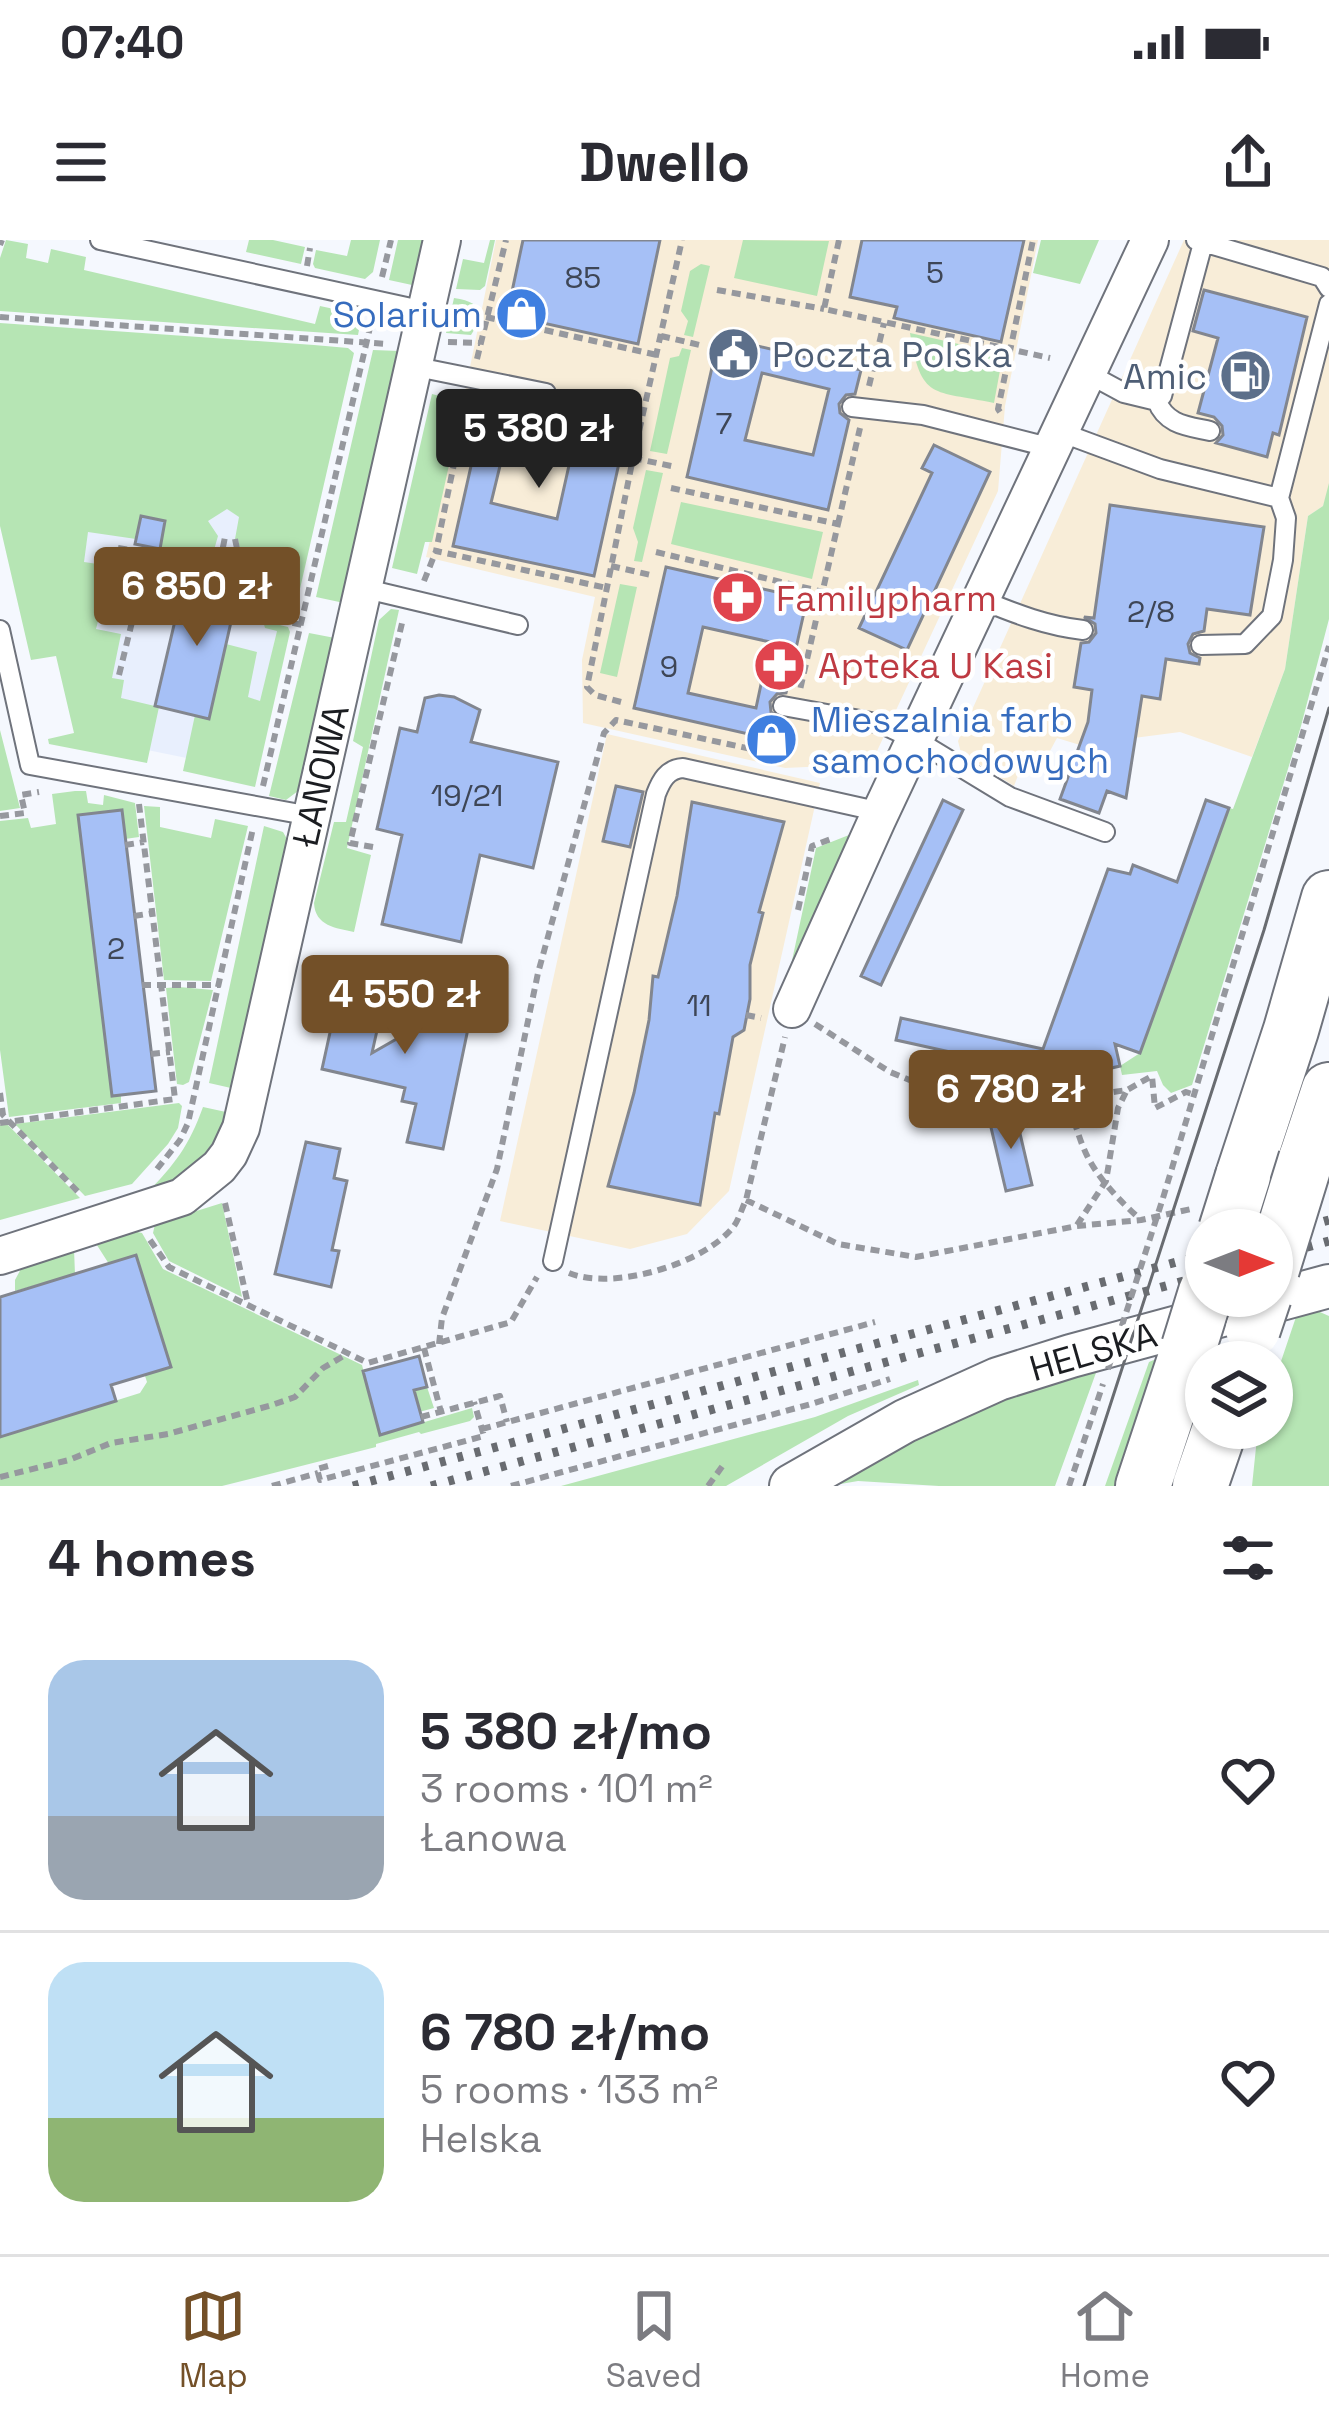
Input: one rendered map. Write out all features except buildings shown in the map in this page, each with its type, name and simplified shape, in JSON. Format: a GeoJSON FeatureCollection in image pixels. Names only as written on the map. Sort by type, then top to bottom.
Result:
{"type":"FeatureCollection","features":[{"type":"Feature","properties":{"kind":"main road"},"geometry":{"type":"LineString","coordinates":[[1225,1204],[1291,1030],[1329,898]]}},
{"type":"Feature","properties":{"kind":"main road"},"geometry":{"type":"LineString","coordinates":[[1312,1286],[1306,1159],[1329,1090]]}},
{"type":"Feature","properties":{"kind":"main road"},"geometry":{"type":"LineString","coordinates":[[1143,1486],[1198,1317]]}},
{"type":"Feature","properties":{"kind":"main road"},"geometry":{"type":"LineString","coordinates":[[1200,1486],[1213,1449]]}},
{"type":"Feature","properties":{"kind":"street","name":"ŁANOWA"},"geometry":{"type":"LineString","coordinates":[[139,1212],[182,1197],[219,1167],[241,1128],[442,240]]}},
{"type":"Feature","properties":{"kind":"street"},"geometry":{"type":"LineString","coordinates":[[792,1010],[1150,240]]}},
{"type":"Feature","properties":{"kind":"street"},"geometry":{"type":"LineString","coordinates":[[0,1256],[139,1212]]}},
{"type":"Feature","properties":{"kind":"street","name":"HELSKA"},"geometry":{"type":"LineString","coordinates":[[791,1486],[931,1408],[979,1387],[1042,1364],[1312,1286]]}},
{"type":"Feature","properties":{"kind":"lane"},"geometry":{"type":"LineString","coordinates":[[100,240],[376,302],[418,341],[472,379],[545,393],[540,417]]}},
{"type":"Feature","properties":{"kind":"lane"},"geometry":{"type":"LineString","coordinates":[[1157,401],[1200,242],[1322,277],[1329,288]]}},
{"type":"Feature","properties":{"kind":"lane"},"geometry":{"type":"LineString","coordinates":[[1201,645],[1245,644],[1272,616],[1286,518],[1279,498],[1329,304]]}},
{"type":"Feature","properties":{"kind":"lane"},"geometry":{"type":"LineString","coordinates":[[1088,373],[1124,393],[1157,401]]}},
{"type":"Feature","properties":{"kind":"lane"},"geometry":{"type":"LineString","coordinates":[[1157,401],[1171,422],[1210,431]]}},
{"type":"Feature","properties":{"kind":"lane"},"geometry":{"type":"LineString","coordinates":[[852,407],[1056,440],[1279,498]]}},
{"type":"Feature","properties":{"kind":"lane"},"geometry":{"type":"LineString","coordinates":[[1270,446],[1291,451]]}},
{"type":"Feature","properties":{"kind":"lane"},"geometry":{"type":"LineString","coordinates":[[362,588],[518,626]]}},
{"type":"Feature","properties":{"kind":"lane"},"geometry":{"type":"LineString","coordinates":[[982,600],[1057,627],[1083,630]]}},
{"type":"Feature","properties":{"kind":"lane"},"geometry":{"type":"LineString","coordinates":[[0,630],[31,765],[311,816]]}},
{"type":"Feature","properties":{"kind":"lane"},"geometry":{"type":"LineString","coordinates":[[789,707],[882,724],[1010,796],[1105,832]]}},
{"type":"Feature","properties":{"kind":"lane"},"geometry":{"type":"LineString","coordinates":[[553,1261],[662,779],[683,768],[881,812]]}},
{"type":"Feature","properties":{"kind":"path"},"geometry":{"type":"LineString","coordinates":[[391,240],[258,806],[196,1095],[188,1123],[169,1157],[146,1180],[130,1187],[158,1253],[169,1267],[368,1363],[511,1322],[540,1272],[553,1261],[572,1275],[593,1280],[631,1278],[668,1267],[716,1243],[735,1225],[746,1200],[792,1010],[912,1081],[1099,1094],[1127,1090],[1152,1076],[1154,1108],[1186,1092],[1195,1095]]}},
{"type":"Feature","properties":{"kind":"path"},"geometry":{"type":"LineString","coordinates":[[373,847],[350,843],[405,611],[430,571],[436,551],[506,240]]}},
{"type":"Feature","properties":{"kind":"path"},"geometry":{"type":"LineString","coordinates":[[621,702],[595,695],[587,687],[682,240]]}},
{"type":"Feature","properties":{"kind":"path"},"geometry":{"type":"LineString","coordinates":[[824,309],[839,240]]}},
{"type":"Feature","properties":{"kind":"path"},"geometry":{"type":"LineString","coordinates":[[1013,436],[998,409],[1033,240]]}},
{"type":"Feature","properties":{"kind":"path"},"geometry":{"type":"LineString","coordinates":[[717,290],[1050,358]]}},
{"type":"Feature","properties":{"kind":"path"},"geometry":{"type":"LineString","coordinates":[[486,316],[656,355]]}},
{"type":"Feature","properties":{"kind":"path"},"geometry":{"type":"LineString","coordinates":[[0,317],[366,344],[480,343]]}},
{"type":"Feature","properties":{"kind":"path"},"geometry":{"type":"LineString","coordinates":[[661,336],[704,346]]}},
{"type":"Feature","properties":{"kind":"path"},"geometry":{"type":"LineString","coordinates":[[633,458],[676,466]]}},
{"type":"Feature","properties":{"kind":"path"},"geometry":{"type":"LineString","coordinates":[[439,1344],[442,1318],[497,1169],[538,973],[604,733],[616,720],[784,756],[789,707],[838,524],[671,488]]}},
{"type":"Feature","properties":{"kind":"path"},"geometry":{"type":"LineString","coordinates":[[217,577],[225,537]]}},
{"type":"Feature","properties":{"kind":"path"},"geometry":{"type":"LineString","coordinates":[[236,539],[244,583],[264,618]]}},
{"type":"Feature","properties":{"kind":"path"},"geometry":{"type":"LineString","coordinates":[[118,548],[141,552],[163,565],[244,583]]}},
{"type":"Feature","properties":{"kind":"path"},"geometry":{"type":"LineString","coordinates":[[436,551],[608,588]]}},
{"type":"Feature","properties":{"kind":"path"},"geometry":{"type":"LineString","coordinates":[[656,552],[823,592]]}},
{"type":"Feature","properties":{"kind":"path"},"geometry":{"type":"LineString","coordinates":[[119,675],[148,557]]}},
{"type":"Feature","properties":{"kind":"path"},"geometry":{"type":"LineString","coordinates":[[611,566],[651,575]]}},
{"type":"Feature","properties":{"kind":"path"},"geometry":{"type":"LineString","coordinates":[[234,610],[302,625]]}},
{"type":"Feature","properties":{"kind":"path"},"geometry":{"type":"LineString","coordinates":[[1070,1486],[1195,1095],[1329,646]]}},
{"type":"Feature","properties":{"kind":"path"},"geometry":{"type":"LineString","coordinates":[[139,800],[175,1099]]}},
{"type":"Feature","properties":{"kind":"path"},"geometry":{"type":"LineString","coordinates":[[125,845],[144,842]]}},
{"type":"Feature","properties":{"kind":"path"},"geometry":{"type":"LineString","coordinates":[[134,916],[153,913]]}},
{"type":"Feature","properties":{"kind":"path"},"geometry":{"type":"LineString","coordinates":[[142,985],[220,985]]}},
{"type":"Feature","properties":{"kind":"path"},"geometry":{"type":"LineString","coordinates":[[151,1054],[170,1052]]}},
{"type":"Feature","properties":{"kind":"path"},"geometry":{"type":"LineString","coordinates":[[1077,1226],[1106,1181],[1118,1108],[1127,1090]]}},
{"type":"Feature","properties":{"kind":"path"},"geometry":{"type":"LineString","coordinates":[[1056,1091],[1066,1101],[1088,1158],[1142,1220]]}},
{"type":"Feature","properties":{"kind":"path"},"geometry":{"type":"LineString","coordinates":[[0,1093],[4,1123],[86,1200]]}},
{"type":"Feature","properties":{"kind":"path"},"geometry":{"type":"LineString","coordinates":[[4,1123],[196,1095]]}},
{"type":"Feature","properties":{"kind":"path"},"geometry":{"type":"LineString","coordinates":[[746,1200],[838,1244],[916,1257],[1225,1204]]}},
{"type":"Feature","properties":{"kind":"path"},"geometry":{"type":"LineString","coordinates":[[226,1205],[248,1304]]}},
{"type":"Feature","properties":{"kind":"path"},"geometry":{"type":"LineString","coordinates":[[478,1427],[874,1322]]}},
{"type":"Feature","properties":{"kind":"path"},"geometry":{"type":"LineString","coordinates":[[424,1348],[441,1412]]}},
{"type":"Feature","properties":{"kind":"path"},"geometry":{"type":"LineString","coordinates":[[0,1477],[111,1444],[272,1406],[295,1397],[323,1368],[347,1354]]}},
{"type":"Feature","properties":{"kind":"path"},"geometry":{"type":"LineString","coordinates":[[511,1486],[890,1379]]}},
{"type":"Feature","properties":{"kind":"path"},"geometry":{"type":"LineString","coordinates":[[422,1417],[500,1396],[507,1422]]}},
{"type":"Feature","properties":{"kind":"path"},"geometry":{"type":"LineString","coordinates":[[328,1466],[317,1468],[320,1480],[484,1436],[475,1402]]}},
{"type":"Feature","properties":{"kind":"path"},"geometry":{"type":"LineString","coordinates":[[708,1486],[724,1464]]}},
{"type":"Feature","properties":{"kind":"path"},"geometry":{"type":"LineString","coordinates":[[272,1486],[318,1473]]}},
{"type":"Feature","properties":{"kind":"shaded area"},"geometry":{"type":"Polygon","coordinates":[[[496,240],[1038,240],[1005,406],[998,491],[871,764],[785,768],[583,723],[582,660],[595,597],[426,557],[496,240]]]}},
{"type":"Feature","properties":{"kind":"shaded area"},"geometry":{"type":"Polygon","coordinates":[[[1184,240],[1329,240],[1329,488],[1323,506],[1308,516],[1285,669],[1252,757],[1180,732],[1080,745],[1057,738],[1036,777],[1022,765],[1014,786],[961,753],[958,741],[1184,240]]]}},
{"type":"Feature","properties":{"kind":"shaded area"},"geometry":{"type":"Polygon","coordinates":[[[52,351],[334,383],[245,770],[84,737],[52,351]]]}},
{"type":"Feature","properties":{"kind":"shaded area"},"geometry":{"type":"Polygon","coordinates":[[[607,734],[820,783],[729,1191],[687,1234],[630,1249],[500,1221],[607,734]]]}},
{"type":"Feature","properties":{"kind":"green space"},"geometry":{"type":"Polygon","coordinates":[[[6,240],[28,244],[26,258],[48,263],[51,249],[86,257],[84,270],[315,324],[320,306],[362,315],[358,335],[0,311],[0,258],[6,240]]]}},
{"type":"Feature","properties":{"kind":"green space"},"geometry":{"type":"Polygon","coordinates":[[[249,240],[305,247],[301,264],[246,252],[249,240]]]}},
{"type":"Feature","properties":{"kind":"green space"},"geometry":{"type":"Polygon","coordinates":[[[351,240],[380,240],[373,272],[365,279],[315,268],[316,250],[347,256],[351,240]]]}},
{"type":"Feature","properties":{"kind":"green space"},"geometry":{"type":"Polygon","coordinates":[[[398,240],[423,240],[412,285],[389,280],[398,240]]]}},
{"type":"Feature","properties":{"kind":"green space"},"geometry":{"type":"Polygon","coordinates":[[[490,240],[495,240],[485,286],[456,289],[463,259],[484,263],[490,240]]]}},
{"type":"Feature","properties":{"kind":"green space"},"geometry":{"type":"Polygon","coordinates":[[[743,240],[829,241],[817,296],[734,278],[743,240]]]}},
{"type":"Feature","properties":{"kind":"green space"},"geometry":{"type":"Polygon","coordinates":[[[1041,240],[1099,240],[1080,284],[1033,273],[1041,240]]]}},
{"type":"Feature","properties":{"kind":"green space"},"geometry":{"type":"Polygon","coordinates":[[[701,264],[710,266],[693,337],[684,335],[688,321],[681,311],[690,271],[701,264]]]}},
{"type":"Feature","properties":{"kind":"green space"},"geometry":{"type":"Polygon","coordinates":[[[454,298],[478,309],[479,320],[471,335],[446,333],[454,298]]]}},
{"type":"Feature","properties":{"kind":"green space"},"geometry":{"type":"Polygon","coordinates":[[[0,323],[314,345],[348,348],[354,353],[290,619],[265,608],[268,584],[248,582],[235,539],[239,517],[227,509],[208,521],[218,536],[208,571],[164,561],[160,549],[165,521],[136,539],[88,532],[84,562],[111,566],[114,553],[143,558],[131,613],[102,606],[96,629],[121,634],[112,678],[124,680],[121,698],[159,707],[147,763],[49,744],[48,739],[74,733],[56,656],[31,660],[0,526],[0,323]]]}},
{"type":"Feature","properties":{"kind":"green space"},"geometry":{"type":"Polygon","coordinates":[[[910,333],[1003,354],[994,403],[933,389],[919,371],[910,333]]]}},
{"type":"Feature","properties":{"kind":"green space"},"geometry":{"type":"Polygon","coordinates":[[[682,348],[691,350],[667,454],[650,451],[670,358],[679,356],[682,348]]]}},
{"type":"Feature","properties":{"kind":"green space"},"geometry":{"type":"Polygon","coordinates":[[[373,350],[399,351],[344,603],[316,597],[373,350]]]}},
{"type":"Feature","properties":{"kind":"green space"},"geometry":{"type":"Polygon","coordinates":[[[432,394],[455,400],[461,411],[432,542],[425,542],[417,574],[392,568],[432,394]]]}},
{"type":"Feature","properties":{"kind":"green space"},"geometry":{"type":"Polygon","coordinates":[[[646,470],[663,473],[642,562],[634,561],[638,542],[633,528],[646,470]]]}},
{"type":"Feature","properties":{"kind":"green space"},"geometry":{"type":"Polygon","coordinates":[[[1329,483],[1329,619],[1192,1085],[1171,1093],[1157,1071],[1122,1075],[1120,1066],[1140,1053],[1285,669],[1308,516],[1323,506],[1329,483]]]}},
{"type":"Feature","properties":{"kind":"green space"},"geometry":{"type":"Polygon","coordinates":[[[681,502],[823,532],[812,579],[671,544],[681,502]]]}},
{"type":"Feature","properties":{"kind":"green space"},"geometry":{"type":"Polygon","coordinates":[[[620,584],[637,587],[617,677],[600,673],[620,584]]]}},
{"type":"Feature","properties":{"kind":"green space"},"geometry":{"type":"Polygon","coordinates":[[[391,609],[399,610],[347,848],[371,855],[354,932],[322,921],[314,903],[334,822],[346,822],[363,747],[353,741],[379,620],[391,609]]]}},
{"type":"Feature","properties":{"kind":"green space"},"geometry":{"type":"Polygon","coordinates":[[[263,621],[288,627],[290,632],[255,787],[183,771],[195,715],[209,718],[226,644],[257,652],[248,697],[260,701],[277,631],[265,628],[263,621]]]}},
{"type":"Feature","properties":{"kind":"green space"},"geometry":{"type":"Polygon","coordinates":[[[309,633],[335,638],[302,788],[286,800],[269,796],[309,633]]]}},
{"type":"Feature","properties":{"kind":"green space"},"geometry":{"type":"Polygon","coordinates":[[[0,730],[20,808],[0,811],[0,730]]]}},
{"type":"Feature","properties":{"kind":"green space"},"geometry":{"type":"Polygon","coordinates":[[[86,791],[88,803],[103,805],[104,795],[135,803],[139,837],[125,839],[121,810],[78,816],[112,1095],[121,1095],[121,1103],[9,1117],[0,1050],[0,821],[28,818],[31,828],[56,824],[52,794],[86,791]]]}},
{"type":"Feature","properties":{"kind":"green space"},"geometry":{"type":"Polygon","coordinates":[[[144,806],[160,807],[160,827],[211,838],[215,819],[248,826],[211,981],[164,980],[144,806]]]}},
{"type":"Feature","properties":{"kind":"green space"},"geometry":{"type":"Polygon","coordinates":[[[264,826],[283,832],[287,839],[231,1088],[209,1083],[264,826]]]}},
{"type":"Feature","properties":{"kind":"green space"},"geometry":{"type":"Polygon","coordinates":[[[854,833],[790,970],[816,848],[854,833]]]}},
{"type":"Feature","properties":{"kind":"green space"},"geometry":{"type":"Polygon","coordinates":[[[166,988],[213,990],[189,1082],[183,1085],[177,1084],[166,988]]]}},
{"type":"Feature","properties":{"kind":"green space"},"geometry":{"type":"Polygon","coordinates":[[[179,1103],[178,1128],[132,1184],[85,1196],[15,1124],[179,1103]]]}},
{"type":"Feature","properties":{"kind":"green space"},"geometry":{"type":"Polygon","coordinates":[[[203,1107],[226,1112],[217,1137],[183,1182],[146,1194],[180,1154],[203,1107]]]}},
{"type":"Feature","properties":{"kind":"green space"},"geometry":{"type":"Polygon","coordinates":[[[7,1124],[80,1198],[0,1220],[0,1125],[7,1124]]]}},
{"type":"Feature","properties":{"kind":"green space"},"geometry":{"type":"Polygon","coordinates":[[[222,1203],[242,1297],[169,1261],[153,1233],[155,1224],[222,1203]]]}},
{"type":"Feature","properties":{"kind":"green space"},"geometry":{"type":"Polygon","coordinates":[[[133,1231],[142,1233],[163,1269],[362,1365],[374,1412],[401,1393],[427,1387],[434,1408],[408,1415],[411,1426],[472,1408],[474,1417],[222,1486],[0,1486],[0,1437],[140,1393],[147,1382],[109,1264],[95,1242],[133,1231]]]}},
{"type":"Feature","properties":{"kind":"green space"},"geometry":{"type":"Polygon","coordinates":[[[74,1249],[75,1274],[15,1291],[23,1265],[74,1249]]]}},
{"type":"Feature","properties":{"kind":"green space"},"geometry":{"type":"Polygon","coordinates":[[[1313,1309],[1329,1316],[1329,1486],[1252,1486],[1256,1449],[1293,1449],[1293,1341],[1288,1341],[1297,1314],[1313,1309]]]}},
{"type":"Feature","properties":{"kind":"green space"},"geometry":{"type":"Polygon","coordinates":[[[1156,1359],[1115,1486],[1105,1486],[1149,1362],[1156,1359]]]}},
{"type":"Feature","properties":{"kind":"green space"},"geometry":{"type":"Polygon","coordinates":[[[1097,1370],[1055,1486],[858,1481],[829,1486],[918,1435],[1027,1389],[1097,1370]]]}},
{"type":"Feature","properties":{"kind":"green space"},"geometry":{"type":"Polygon","coordinates":[[[918,1380],[919,1385],[848,1416],[726,1486],[561,1486],[815,1417],[918,1380]]]}},
{"type":"Feature","properties":{"kind":"tram line"},"geometry":{"type":"LineString","coordinates":[[1084,1486],[1264,930],[1329,708]]}},
{"type":"Feature","properties":{"kind":"railway"},"geometry":{"type":"LineString","coordinates":[[1293,1230],[1329,1220]]}},
{"type":"Feature","properties":{"kind":"railway"},"geometry":{"type":"LineString","coordinates":[[1293,1251],[1329,1241]]}},
{"type":"Feature","properties":{"kind":"railway"},"geometry":{"type":"LineString","coordinates":[[353,1486],[1185,1260]]}},
{"type":"Feature","properties":{"kind":"railway"},"geometry":{"type":"LineString","coordinates":[[431,1486],[1185,1281]]}},
{"type":"Feature","properties":{"kind":"place","name":"Solarium"},"geometry":{"type":"Point","coordinates":[521,314]}},
{"type":"Feature","properties":{"kind":"place","name":"Poczta Polska"},"geometry":{"type":"Point","coordinates":[733,354]}},
{"type":"Feature","properties":{"kind":"place","name":"Amic"},"geometry":{"type":"Point","coordinates":[1246,376]}},
{"type":"Feature","properties":{"kind":"place","name":"Familypharm"},"geometry":{"type":"Point","coordinates":[737,598]}},
{"type":"Feature","properties":{"kind":"place","name":"Apteka U Kasi"},"geometry":{"type":"Point","coordinates":[779,665]}},
{"type":"Feature","properties":{"kind":"place","name":"Mieszalnia farb samochodowych"},"geometry":{"type":"Point","coordinates":[772,740]}}]}
